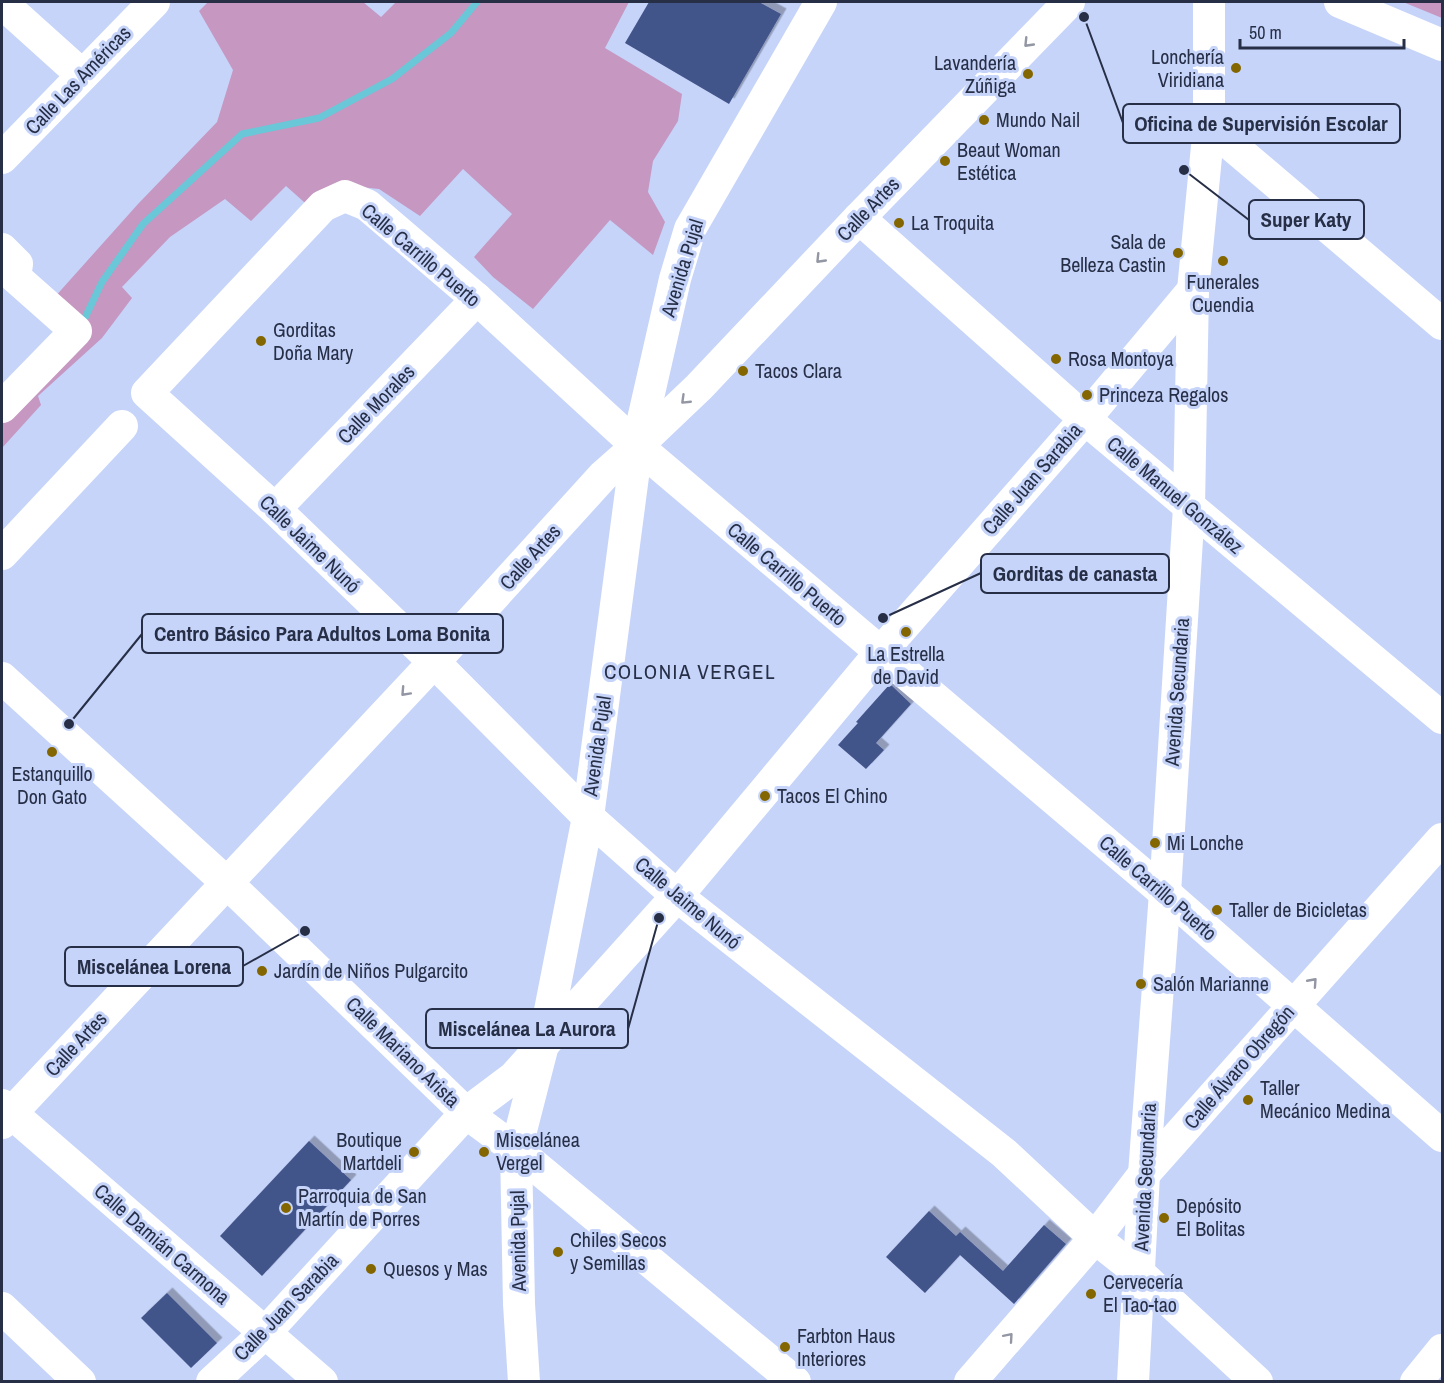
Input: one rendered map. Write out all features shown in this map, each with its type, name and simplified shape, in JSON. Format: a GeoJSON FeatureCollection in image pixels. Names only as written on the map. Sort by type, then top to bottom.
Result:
{"type":"FeatureCollection","features":[{"type":"Feature","properties":{"kind":"street","name":"Calle Las Américas"},"geometry":{"type":"LineString","coordinates":[[2,158],[154,2]]}},
{"type":"Feature","properties":{"kind":"street","name":"Avenida Pujal"},"geometry":{"type":"LineString","coordinates":[[524,1382],[519,1304],[516,1150],[544,1041],[588,818],[637,446],[675,279],[690,229],[821,2]]}},
{"type":"Feature","properties":{"kind":"street","name":"Calle Artes"},"geometry":{"type":"LineString","coordinates":[[5,1114],[434,662],[603,476],[699,387],[1069,2]]}},
{"type":"Feature","properties":{"kind":"street","name":"Avenida Secundaria"},"geometry":{"type":"LineString","coordinates":[[1133,1382],[1144,1174],[1165,893],[1189,507],[1193,290],[1209,126],[1209,2]]}},
{"type":"Feature","properties":{"kind":"street"},"geometry":{"type":"LineString","coordinates":[[1340,2],[1443,45]]}},
{"type":"Feature","properties":{"kind":"street"},"geometry":{"type":"LineString","coordinates":[[2,3],[82,75]]}},
{"type":"Feature","properties":{"kind":"street"},"geometry":{"type":"LineString","coordinates":[[1209,126],[1443,324]]}},
{"type":"Feature","properties":{"kind":"street","name":"Calle Carrillo Puerto"},"geometry":{"type":"LineString","coordinates":[[147,393],[323,206],[345,196],[367,205],[477,299],[637,446],[1165,893],[1443,1136]]}},
{"type":"Feature","properties":{"kind":"street","name":"Calle Manuel González"},"geometry":{"type":"LineString","coordinates":[[859,218],[1085,419],[1443,718]]}},
{"type":"Feature","properties":{"kind":"street"},"geometry":{"type":"LineString","coordinates":[[2,249],[17,264],[8,284],[76,331],[2,407]]}},
{"type":"Feature","properties":{"kind":"street","name":"Calle Juan Sarabia"},"geometry":{"type":"LineString","coordinates":[[212,1382],[265,1333],[466,1113],[514,1077],[676,896],[880,653],[1085,419],[1193,290]]}},
{"type":"Feature","properties":{"kind":"street","name":"Calle Morales"},"geometry":{"type":"LineString","coordinates":[[274,509],[477,299]]}},
{"type":"Feature","properties":{"kind":"street","name":"Calle Jaime Nunó"},"geometry":{"type":"LineString","coordinates":[[147,393],[274,509],[434,662],[588,818],[676,896],[1004,1153],[1095,1238],[1139,1273],[1257,1382]]}},
{"type":"Feature","properties":{"kind":"street"},"geometry":{"type":"LineString","coordinates":[[2,554],[122,426]]}},
{"type":"Feature","properties":{"kind":"street","name":"Calle Mariano Arista"},"geometry":{"type":"LineString","coordinates":[[2,678],[226,882],[466,1113],[516,1150],[795,1382]]}},
{"type":"Feature","properties":{"kind":"street","name":"Calle Álvaro Obregón"},"geometry":{"type":"LineString","coordinates":[[970,1382],[1095,1238],[1144,1174],[1443,839]]}},
{"type":"Feature","properties":{"kind":"street","name":"Calle Damián Carmona"},"geometry":{"type":"LineString","coordinates":[[5,1114],[322,1382]]}},
{"type":"Feature","properties":{"kind":"street"},"geometry":{"type":"LineString","coordinates":[[2,1308],[80,1382]]}},
{"type":"Feature","properties":{"kind":"street"},"geometry":{"type":"LineString","coordinates":[[1416,1382],[1443,1350]]}},
{"type":"Feature","properties":{"kind":"shaded area"},"geometry":{"type":"Polygon","coordinates":[[[208,2],[363,2],[381,17],[396,2],[629,2],[605,48],[682,94],[678,121],[653,161],[648,192],[665,222],[653,255],[610,220],[533,309],[493,277],[474,257],[512,214],[463,169],[420,216],[379,189],[350,186],[313,210],[286,186],[251,221],[225,199],[170,237],[122,287],[132,298],[102,338],[38,396],[41,405],[2,448],[2,409],[65,329],[53,299],[138,204],[217,122],[233,70],[199,11],[208,2]]]}},
{"type":"Feature","properties":{"kind":"shaded area"},"geometry":{"type":"Polygon","coordinates":[[[1403,2],[1442,2],[1442,18],[1403,2]]]}},
{"type":"Feature","properties":{"kind":"building"},"geometry":{"type":"Polygon","coordinates":[[[649,2],[759,2],[781,14],[729,104],[625,43],[649,2]]]}},
{"type":"Feature","properties":{"kind":"building"},"geometry":{"type":"Polygon","coordinates":[[[890,684],[911,704],[876,743],[884,750],[866,769],[838,745],[890,684]]]}},
{"type":"Feature","properties":{"kind":"building","name":"Parroquia de San Martín de Porres"},"geometry":{"type":"Polygon","coordinates":[[[309,1141],[351,1180],[262,1276],[220,1236],[309,1141]]]}},
{"type":"Feature","properties":{"kind":"building"},"geometry":{"type":"Polygon","coordinates":[[[929,1211],[956,1236],[960,1232],[1003,1271],[1044,1225],[1066,1244],[1014,1304],[960,1255],[925,1293],[886,1257],[929,1211]]]}},
{"type":"Feature","properties":{"kind":"building"},"geometry":{"type":"Polygon","coordinates":[[[167,1293],[217,1343],[191,1368],[141,1318],[167,1293]]]}},
{"type":"Feature","properties":{"kind":"waterway"},"geometry":{"type":"LineString","coordinates":[[82,324],[102,282],[143,224],[242,134],[319,118],[392,79],[451,33],[477,2]]}},
{"type":"Feature","properties":{"kind":"place","name":"Oficina de Supervisión Escolar"},"geometry":{"type":"Point","coordinates":[1084,17]}},
{"type":"Feature","properties":{"kind":"place","name":"Lonchería Viridiana"},"geometry":{"type":"Point","coordinates":[1236,68]}},
{"type":"Feature","properties":{"kind":"place","name":"Lavandería Zúñiga"},"geometry":{"type":"Point","coordinates":[1028,74]}},
{"type":"Feature","properties":{"kind":"place","name":"Mundo Nail"},"geometry":{"type":"Point","coordinates":[984,120]}},
{"type":"Feature","properties":{"kind":"place","name":"Beaut Woman Estética"},"geometry":{"type":"Point","coordinates":[945,161]}},
{"type":"Feature","properties":{"kind":"place","name":"Super Katy"},"geometry":{"type":"Point","coordinates":[1184,170]}},
{"type":"Feature","properties":{"kind":"place","name":"La Troquita"},"geometry":{"type":"Point","coordinates":[899,223]}},
{"type":"Feature","properties":{"kind":"place","name":"Sala de Belleza Castin"},"geometry":{"type":"Point","coordinates":[1178,253]}},
{"type":"Feature","properties":{"kind":"place","name":"Funerales Cuendia"},"geometry":{"type":"Point","coordinates":[1223,261]}},
{"type":"Feature","properties":{"kind":"place","name":"Gorditas Doña Mary"},"geometry":{"type":"Point","coordinates":[261,341]}},
{"type":"Feature","properties":{"kind":"place","name":"Rosa Montoya"},"geometry":{"type":"Point","coordinates":[1056,359]}},
{"type":"Feature","properties":{"kind":"place","name":"Tacos Clara"},"geometry":{"type":"Point","coordinates":[743,371]}},
{"type":"Feature","properties":{"kind":"place","name":"Princeza Regalos"},"geometry":{"type":"Point","coordinates":[1087,395]}},
{"type":"Feature","properties":{"kind":"place","name":"Gorditas de canasta"},"geometry":{"type":"Point","coordinates":[883,618]}},
{"type":"Feature","properties":{"kind":"place","name":"La Estrella de David"},"geometry":{"type":"Point","coordinates":[906,632]}},
{"type":"Feature","properties":{"kind":"place","name":"Centro Básico Para Adultos Loma Bonita"},"geometry":{"type":"Point","coordinates":[69,724]}},
{"type":"Feature","properties":{"kind":"place","name":"Estanquillo Don Gato"},"geometry":{"type":"Point","coordinates":[52,752]}},
{"type":"Feature","properties":{"kind":"place","name":"Tacos El Chino"},"geometry":{"type":"Point","coordinates":[765,796]}},
{"type":"Feature","properties":{"kind":"place","name":"Mi Lonche"},"geometry":{"type":"Point","coordinates":[1155,843]}},
{"type":"Feature","properties":{"kind":"place","name":"Taller de Bicicletas"},"geometry":{"type":"Point","coordinates":[1217,910]}},
{"type":"Feature","properties":{"kind":"place","name":"Miscelánea La Aurora"},"geometry":{"type":"Point","coordinates":[659,918]}},
{"type":"Feature","properties":{"kind":"place","name":"Miscelánea Lorena"},"geometry":{"type":"Point","coordinates":[305,931]}},
{"type":"Feature","properties":{"kind":"place","name":"Jardín de Niños Pulgarcito"},"geometry":{"type":"Point","coordinates":[262,971]}},
{"type":"Feature","properties":{"kind":"place","name":"Salón Marianne"},"geometry":{"type":"Point","coordinates":[1141,984]}},
{"type":"Feature","properties":{"kind":"place","name":"Taller Mecánico Medina"},"geometry":{"type":"Point","coordinates":[1248,1100]}},
{"type":"Feature","properties":{"kind":"place","name":"Boutique Martdeli"},"geometry":{"type":"Point","coordinates":[414,1152]}},
{"type":"Feature","properties":{"kind":"place","name":"Miscelánea Vergel"},"geometry":{"type":"Point","coordinates":[484,1152]}},
{"type":"Feature","properties":{"kind":"place","name":"Parroquia de San Martín de Porres"},"geometry":{"type":"Point","coordinates":[286,1208]}},
{"type":"Feature","properties":{"kind":"place","name":"Depósito El Bolitas"},"geometry":{"type":"Point","coordinates":[1164,1218]}},
{"type":"Feature","properties":{"kind":"place","name":"Chiles Secos y Semillas"},"geometry":{"type":"Point","coordinates":[558,1252]}},
{"type":"Feature","properties":{"kind":"place","name":"Quesos y Mas"},"geometry":{"type":"Point","coordinates":[371,1269]}},
{"type":"Feature","properties":{"kind":"place","name":"Cervecería El Tao-tao"},"geometry":{"type":"Point","coordinates":[1091,1294]}},
{"type":"Feature","properties":{"kind":"place","name":"Farbton Haus Interiores"},"geometry":{"type":"Point","coordinates":[785,1347]}},
{"type":"Feature","properties":{"kind":"district","name":"COLONIA VERGEL"},"geometry":{"type":"Point","coordinates":[690,672]}}]}
